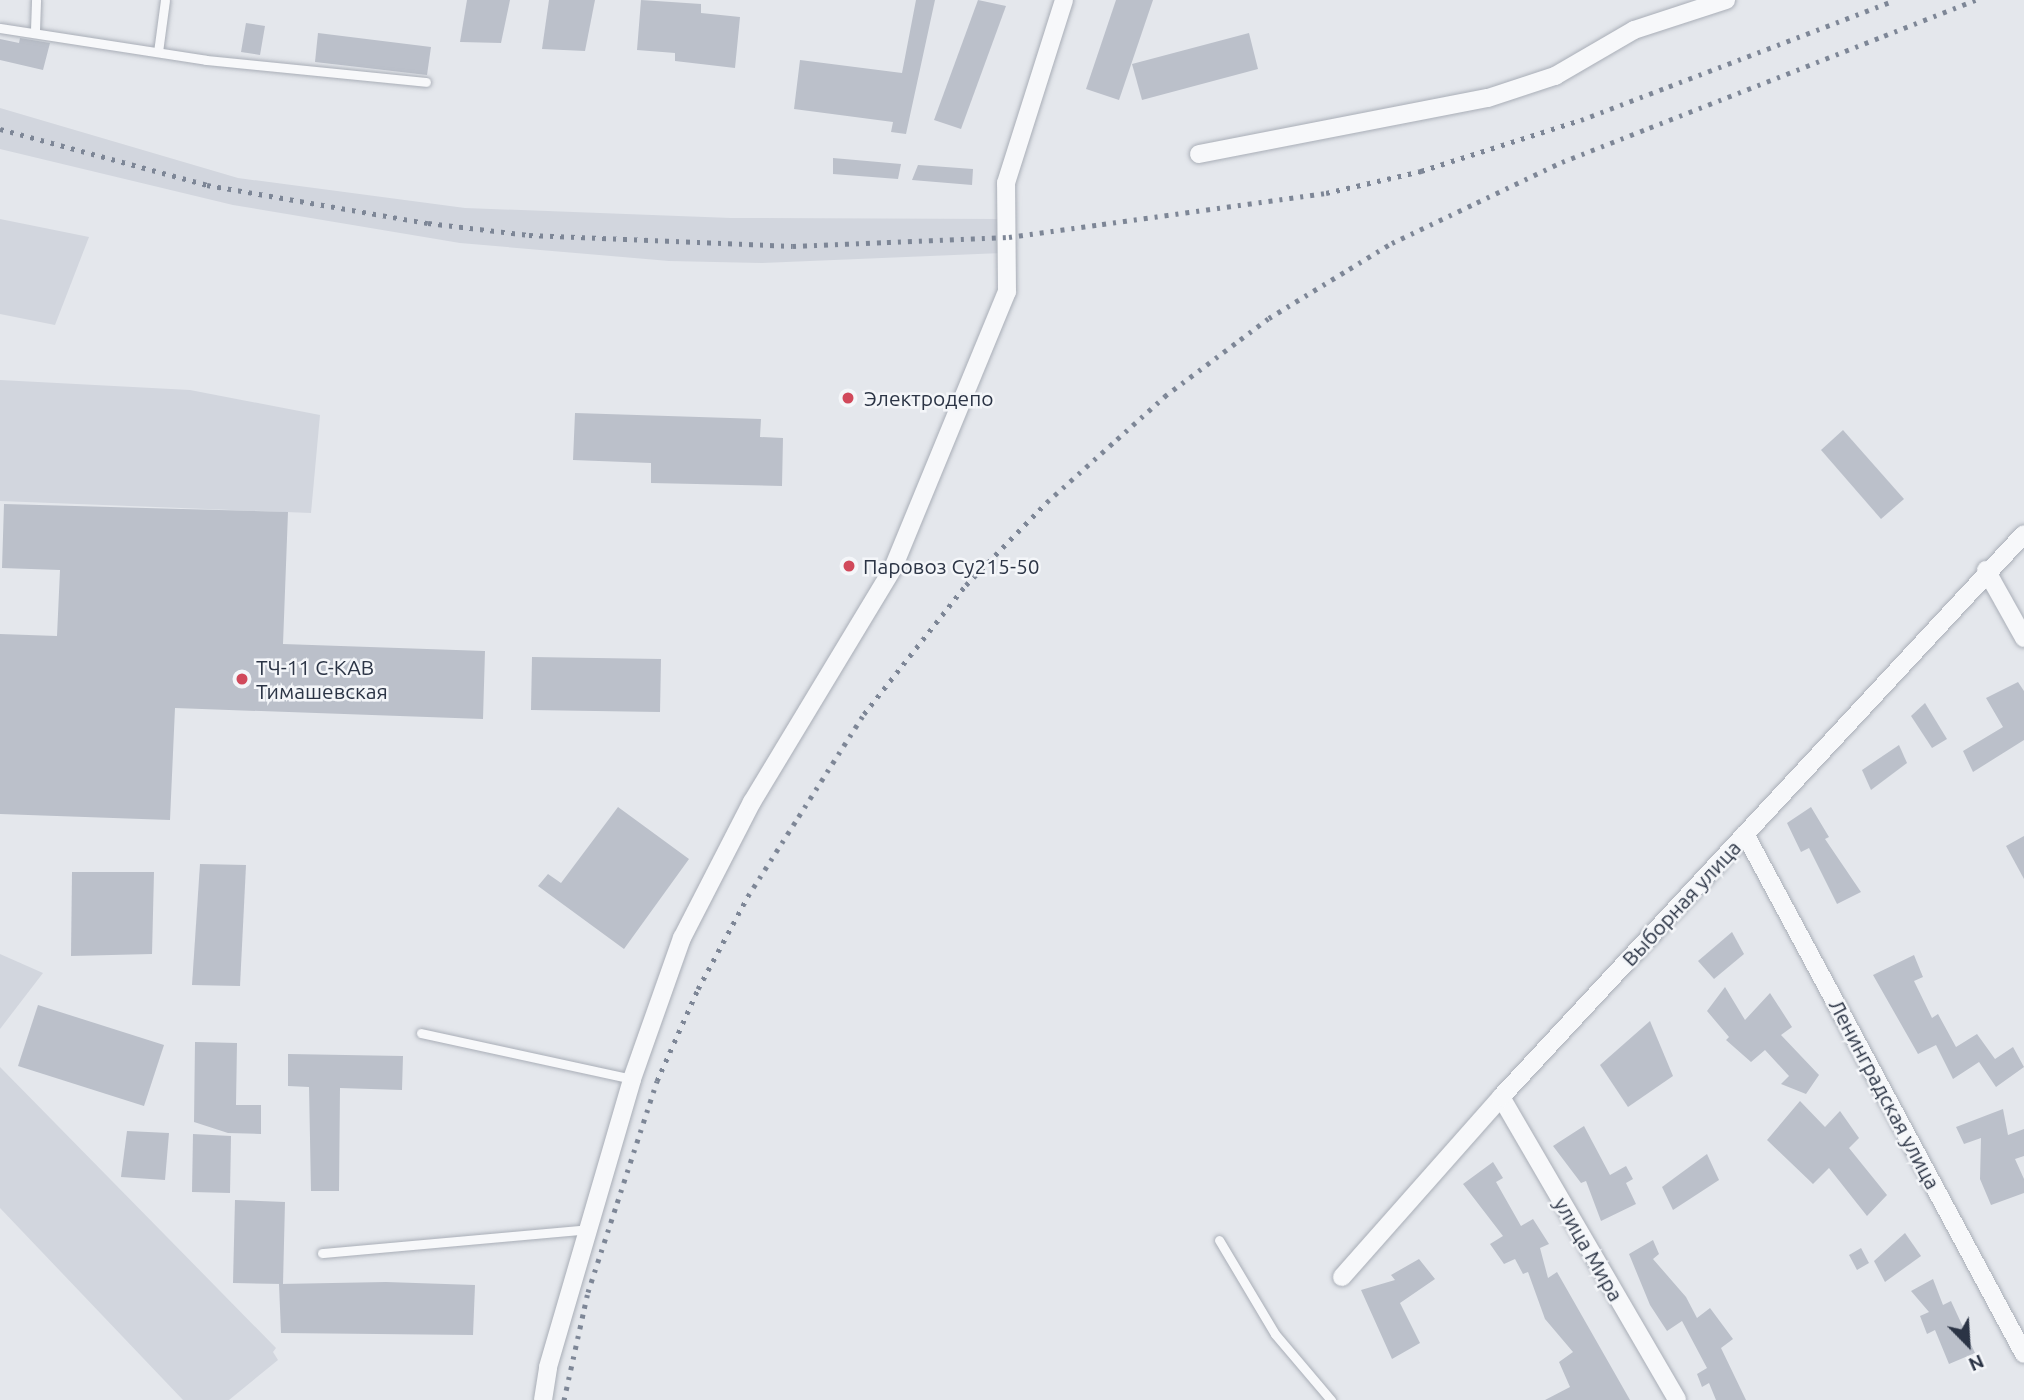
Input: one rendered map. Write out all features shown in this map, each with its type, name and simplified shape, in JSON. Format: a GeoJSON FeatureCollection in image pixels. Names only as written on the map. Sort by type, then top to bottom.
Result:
{"type":"FeatureCollection","features":[{"type":"Feature","properties":{"kind":"street"},"geometry":{"type":"LineString","coordinates":[[543,1400],[548,1367],[591,1228],[632,1079],[682,938],[718,862],[893,568],[922,506],[932,466],[1007,292],[1006,183],[1064,0]]}},
{"type":"Feature","properties":{"kind":"street"},"geometry":{"type":"LineString","coordinates":[[1199,154],[1488,98],[1555,75],[1634,30],[1726,0]]}},
{"type":"Feature","properties":{"kind":"street","name":"Выборная улица"},"geometry":{"type":"LineString","coordinates":[[1342,1277],[1501,1097],[1986,570],[2024,534]]}},
{"type":"Feature","properties":{"kind":"street"},"geometry":{"type":"LineString","coordinates":[[1986,570],[2024,638]]}},
{"type":"Feature","properties":{"kind":"street","name":"Ленинградская улица"},"geometry":{"type":"LineString","coordinates":[[1745,834],[2024,1354]]}},
{"type":"Feature","properties":{"kind":"street","name":"улица Мира"},"geometry":{"type":"LineString","coordinates":[[1501,1097],[1677,1400]]}},
{"type":"Feature","properties":{"kind":"lane"},"geometry":{"type":"LineString","coordinates":[[35,30],[36,0]]}},
{"type":"Feature","properties":{"kind":"lane"},"geometry":{"type":"LineString","coordinates":[[158,52],[165,0]]}},
{"type":"Feature","properties":{"kind":"lane"},"geometry":{"type":"LineString","coordinates":[[0,27],[35,30],[158,52],[426,82]]}},
{"type":"Feature","properties":{"kind":"lane"},"geometry":{"type":"LineString","coordinates":[[421,1032],[632,1079]]}},
{"type":"Feature","properties":{"kind":"lane"},"geometry":{"type":"LineString","coordinates":[[323,1253],[591,1228]]}},
{"type":"Feature","properties":{"kind":"lane"},"geometry":{"type":"LineString","coordinates":[[1219,1240],[1275,1334],[1331,1400]]}},
{"type":"Feature","properties":{"kind":"shaded area"},"geometry":{"type":"Polygon","coordinates":[[[0,108],[238,178],[465,208],[731,218],[1000,219],[1002,253],[761,263],[669,261],[460,243],[233,205],[0,149],[0,108]]]}},
{"type":"Feature","properties":{"kind":"shaded area"},"geometry":{"type":"Polygon","coordinates":[[[0,219],[89,237],[55,325],[0,314],[0,219]]]}},
{"type":"Feature","properties":{"kind":"shaded area"},"geometry":{"type":"Polygon","coordinates":[[[0,380],[190,390],[320,415],[311,513],[0,501],[0,380]]]}},
{"type":"Feature","properties":{"kind":"shaded area"},"geometry":{"type":"Polygon","coordinates":[[[0,954],[43,973],[0,1029],[0,954]]]}},
{"type":"Feature","properties":{"kind":"shaded area"},"geometry":{"type":"Polygon","coordinates":[[[0,1067],[276,1348],[273,1352],[278,1360],[229,1400],[183,1400],[0,1208],[0,1067]]]}},
{"type":"Feature","properties":{"kind":"building"},"geometry":{"type":"Polygon","coordinates":[[[467,0],[510,0],[501,43],[460,42],[467,0]]]}},
{"type":"Feature","properties":{"kind":"building"},"geometry":{"type":"Polygon","coordinates":[[[549,0],[595,0],[585,51],[542,49],[549,0]]]}},
{"type":"Feature","properties":{"kind":"building"},"geometry":{"type":"Polygon","coordinates":[[[641,0],[701,4],[701,13],[740,17],[735,68],[675,61],[675,53],[637,50],[641,0]]]}},
{"type":"Feature","properties":{"kind":"building"},"geometry":{"type":"Polygon","coordinates":[[[916,0],[935,0],[906,134],[891,132],[893,122],[794,109],[800,60],[902,73],[916,0]]]}},
{"type":"Feature","properties":{"kind":"building"},"geometry":{"type":"Polygon","coordinates":[[[978,0],[1006,6],[961,129],[934,120],[978,0]]]}},
{"type":"Feature","properties":{"kind":"building"},"geometry":{"type":"Polygon","coordinates":[[[1116,0],[1153,0],[1119,100],[1086,89],[1116,0]]]}},
{"type":"Feature","properties":{"kind":"building"},"geometry":{"type":"Polygon","coordinates":[[[246,23],[265,26],[260,55],[241,52],[246,23]]]}},
{"type":"Feature","properties":{"kind":"building"},"geometry":{"type":"Polygon","coordinates":[[[318,33],[431,47],[427,75],[315,62],[318,33]]]}},
{"type":"Feature","properties":{"kind":"building"},"geometry":{"type":"Polygon","coordinates":[[[1249,33],[1258,69],[1142,100],[1132,64],[1249,33]]]}},
{"type":"Feature","properties":{"kind":"building"},"geometry":{"type":"Polygon","coordinates":[[[20,38],[50,43],[43,70],[0,60],[0,39],[19,43],[20,38]]]}},
{"type":"Feature","properties":{"kind":"building"},"geometry":{"type":"Polygon","coordinates":[[[833,158],[901,164],[898,179],[833,174],[833,158]]]}},
{"type":"Feature","properties":{"kind":"building"},"geometry":{"type":"Polygon","coordinates":[[[918,165],[973,169],[972,185],[912,180],[918,165]]]}},
{"type":"Feature","properties":{"kind":"building"},"geometry":{"type":"Polygon","coordinates":[[[575,413],[761,419],[760,437],[783,438],[782,486],[651,483],[651,463],[573,460],[575,413]]]}},
{"type":"Feature","properties":{"kind":"building"},"geometry":{"type":"Polygon","coordinates":[[[1843,430],[1904,499],[1881,519],[1821,450],[1843,430]]]}},
{"type":"Feature","properties":{"kind":"building","name":"ТЧ-11 С-КАВ Тимашевская"},"geometry":{"type":"Polygon","coordinates":[[[4,504],[288,512],[283,644],[485,651],[483,719],[175,708],[170,820],[0,814],[0,634],[57,636],[60,570],[2,568],[4,504]]]}},
{"type":"Feature","properties":{"kind":"building"},"geometry":{"type":"Polygon","coordinates":[[[532,657],[661,659],[660,712],[531,710],[532,657]]]}},
{"type":"Feature","properties":{"kind":"building"},"geometry":{"type":"Polygon","coordinates":[[[2018,682],[2024,691],[2024,740],[1973,772],[1963,751],[2003,727],[1986,698],[2018,682]]]}},
{"type":"Feature","properties":{"kind":"building"},"geometry":{"type":"Polygon","coordinates":[[[1925,703],[1947,739],[1932,748],[1911,716],[1925,703]]]}},
{"type":"Feature","properties":{"kind":"building"},"geometry":{"type":"Polygon","coordinates":[[[1899,745],[1907,763],[1871,790],[1862,770],[1899,745]]]}},
{"type":"Feature","properties":{"kind":"building"},"geometry":{"type":"Polygon","coordinates":[[[618,807],[689,859],[624,949],[538,886],[548,874],[561,883],[618,807]]]}},
{"type":"Feature","properties":{"kind":"building"},"geometry":{"type":"Polygon","coordinates":[[[1811,807],[1829,837],[1825,839],[1861,892],[1837,904],[1809,848],[1801,852],[1787,823],[1811,807]]]}},
{"type":"Feature","properties":{"kind":"building"},"geometry":{"type":"Polygon","coordinates":[[[2024,836],[2024,879],[2006,846],[2024,836]]]}},
{"type":"Feature","properties":{"kind":"building"},"geometry":{"type":"Polygon","coordinates":[[[200,864],[246,865],[240,986],[192,985],[200,864]]]}},
{"type":"Feature","properties":{"kind":"building"},"geometry":{"type":"Polygon","coordinates":[[[72,872],[154,872],[152,954],[71,956],[72,872]]]}},
{"type":"Feature","properties":{"kind":"building"},"geometry":{"type":"Polygon","coordinates":[[[1732,932],[1744,954],[1714,979],[1698,961],[1732,932]]]}},
{"type":"Feature","properties":{"kind":"building"},"geometry":{"type":"Polygon","coordinates":[[[1914,955],[1923,977],[1914,981],[1932,1018],[1938,1014],[1956,1047],[1977,1034],[1995,1059],[2013,1047],[2024,1067],[1996,1087],[1979,1062],[1953,1079],[1936,1045],[1918,1054],[1873,975],[1914,955]]]}},
{"type":"Feature","properties":{"kind":"building"},"geometry":{"type":"Polygon","coordinates":[[[1725,987],[1745,1020],[1770,993],[1792,1027],[1781,1035],[1819,1075],[1806,1094],[1781,1084],[1789,1076],[1765,1050],[1751,1062],[1726,1040],[1729,1037],[1707,1011],[1725,987]]]}},
{"type":"Feature","properties":{"kind":"building"},"geometry":{"type":"Polygon","coordinates":[[[38,1005],[164,1045],[144,1106],[18,1066],[38,1005]]]}},
{"type":"Feature","properties":{"kind":"building"},"geometry":{"type":"Polygon","coordinates":[[[1650,1021],[1673,1076],[1628,1107],[1600,1065],[1650,1021]]]}},
{"type":"Feature","properties":{"kind":"building"},"geometry":{"type":"Polygon","coordinates":[[[195,1042],[237,1043],[236,1105],[261,1105],[261,1134],[228,1133],[194,1122],[195,1042]]]}},
{"type":"Feature","properties":{"kind":"building"},"geometry":{"type":"Polygon","coordinates":[[[288,1054],[403,1056],[402,1090],[340,1088],[339,1191],[311,1191],[309,1087],[288,1086],[288,1054]]]}},
{"type":"Feature","properties":{"kind":"building"},"geometry":{"type":"Polygon","coordinates":[[[1800,1101],[1825,1127],[1840,1111],[1859,1138],[1849,1148],[1887,1195],[1867,1216],[1829,1168],[1813,1184],[1767,1140],[1800,1101]]]}},
{"type":"Feature","properties":{"kind":"building"},"geometry":{"type":"Polygon","coordinates":[[[2003,1109],[2008,1135],[2024,1129],[2024,1156],[2015,1159],[2024,1179],[2024,1193],[1991,1205],[1980,1179],[1981,1138],[1964,1144],[1956,1127],[2003,1109]]]}},
{"type":"Feature","properties":{"kind":"building"},"geometry":{"type":"Polygon","coordinates":[[[1584,1126],[1610,1175],[1626,1166],[1633,1179],[1626,1183],[1636,1204],[1601,1221],[1586,1181],[1581,1183],[1553,1146],[1584,1126]]]}},
{"type":"Feature","properties":{"kind":"building"},"geometry":{"type":"Polygon","coordinates":[[[127,1131],[169,1133],[165,1180],[121,1177],[127,1131]]]}},
{"type":"Feature","properties":{"kind":"building"},"geometry":{"type":"Polygon","coordinates":[[[193,1134],[231,1136],[230,1193],[192,1192],[193,1134]]]}},
{"type":"Feature","properties":{"kind":"building"},"geometry":{"type":"Polygon","coordinates":[[[1707,1154],[1719,1180],[1673,1210],[1662,1187],[1707,1154]]]}},
{"type":"Feature","properties":{"kind":"building"},"geometry":{"type":"Polygon","coordinates":[[[1493,1162],[1503,1178],[1496,1182],[1521,1226],[1533,1219],[1549,1244],[1540,1248],[1548,1278],[1557,1272],[1630,1400],[1545,1400],[1570,1387],[1559,1362],[1573,1352],[1545,1319],[1528,1272],[1523,1274],[1515,1259],[1504,1264],[1490,1244],[1503,1236],[1463,1184],[1493,1162]]]}},
{"type":"Feature","properties":{"kind":"building"},"geometry":{"type":"Polygon","coordinates":[[[235,1200],[285,1202],[283,1284],[233,1283],[235,1200]]]}},
{"type":"Feature","properties":{"kind":"building"},"geometry":{"type":"Polygon","coordinates":[[[1905,1233],[1921,1256],[1885,1282],[1874,1261],[1905,1233]]]}},
{"type":"Feature","properties":{"kind":"building"},"geometry":{"type":"Polygon","coordinates":[[[1653,1240],[1659,1254],[1653,1259],[1686,1297],[1697,1318],[1710,1308],[1733,1339],[1721,1348],[1746,1400],[1716,1400],[1709,1383],[1702,1387],[1697,1374],[1707,1368],[1682,1321],[1667,1331],[1650,1305],[1629,1254],[1653,1240]]]}},
{"type":"Feature","properties":{"kind":"building"},"geometry":{"type":"Polygon","coordinates":[[[1861,1248],[1869,1263],[1857,1270],[1849,1255],[1861,1248]]]}},
{"type":"Feature","properties":{"kind":"building"},"geometry":{"type":"Polygon","coordinates":[[[1419,1259],[1435,1279],[1400,1303],[1420,1343],[1392,1359],[1361,1290],[1395,1280],[1391,1275],[1419,1259]]]}},
{"type":"Feature","properties":{"kind":"building"},"geometry":{"type":"Polygon","coordinates":[[[1933,1279],[1943,1305],[1951,1301],[1975,1353],[1949,1364],[1935,1330],[1927,1334],[1920,1316],[1929,1312],[1911,1291],[1933,1279]]]}},
{"type":"Feature","properties":{"kind":"building"},"geometry":{"type":"Polygon","coordinates":[[[386,1282],[475,1285],[473,1335],[281,1333],[279,1284],[386,1282]]]}},
{"type":"Feature","properties":{"kind":"railway"},"geometry":{"type":"LineString","coordinates":[[0,129],[207,185],[428,223],[529,235],[793,246],[1009,237],[1326,193],[1421,171],[1581,120],[1895,0]]}},
{"type":"Feature","properties":{"kind":"railway"},"geometry":{"type":"LineString","coordinates":[[564,1400],[588,1292],[657,1081],[698,989],[748,896],[864,714],[966,585],[1047,502],[1165,396],[1269,318],[1392,243],[1562,162],[1975,0]]}},
{"type":"Feature","properties":{"kind":"place","name":"Электродепо"},"geometry":{"type":"Point","coordinates":[848,398]}},
{"type":"Feature","properties":{"kind":"place","name":"Паровоз Су215-50"},"geometry":{"type":"Point","coordinates":[849,566]}},
{"type":"Feature","properties":{"kind":"place","name":"ТЧ-11 С-КАВ Тимашевская"},"geometry":{"type":"Point","coordinates":[242,679]}}]}
